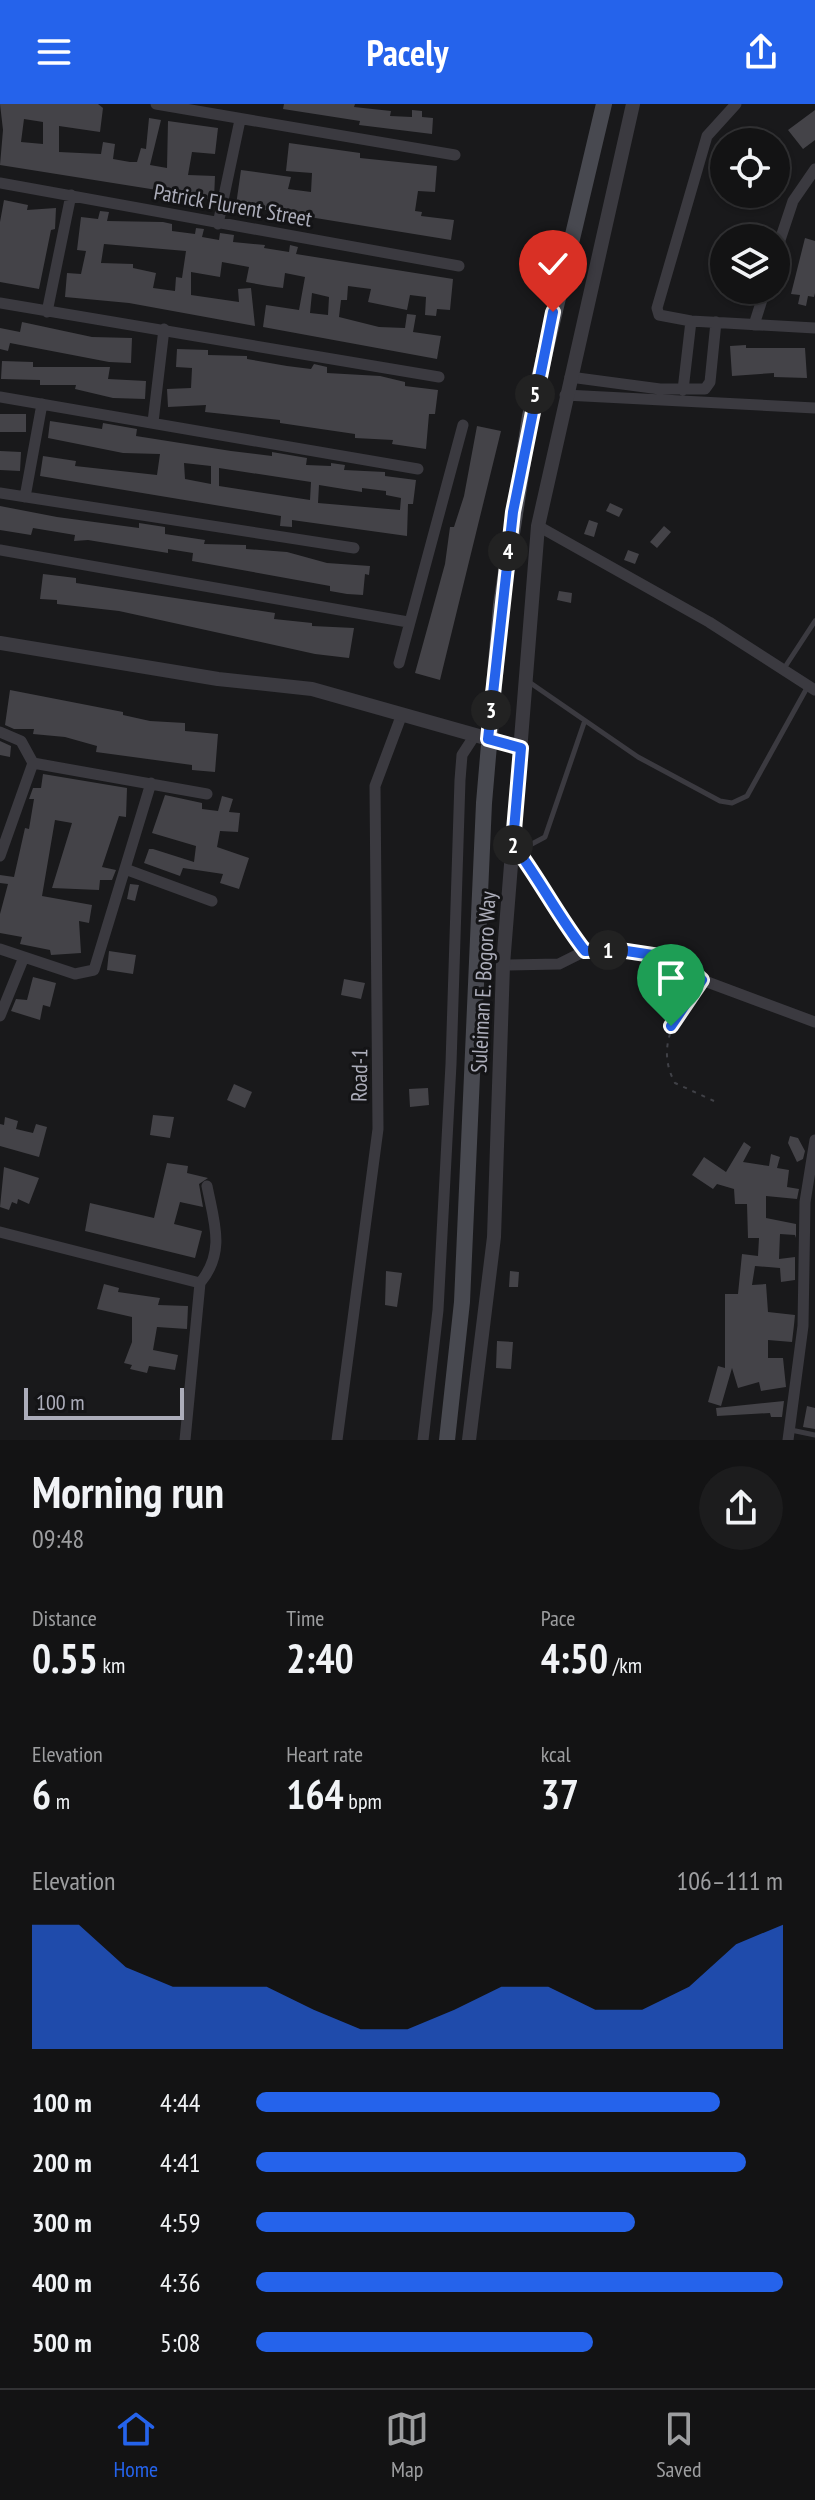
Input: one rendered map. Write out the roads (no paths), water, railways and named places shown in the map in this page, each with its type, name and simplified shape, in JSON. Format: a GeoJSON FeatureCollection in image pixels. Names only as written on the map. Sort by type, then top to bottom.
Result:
{"type":"FeatureCollection","features":[{"type":"Feature","properties":{"kind":"main road","name":"Suleiman E. Bogoro Way"},"geometry":{"type":"LineString","coordinates":[[447,1440],[456,1376],[465,1254],[482,737],[530,416],[604,104]]}},
{"type":"Feature","properties":{"kind":"street"},"geometry":{"type":"LineString","coordinates":[[156,104],[455,155]]}},
{"type":"Feature","properties":{"kind":"street","name":"Suleiman E. Bogoro Way"},"geometry":{"type":"LineString","coordinates":[[469,1440],[494,1237],[503,965],[515,853],[538,526],[565,395],[633,104]]}},
{"type":"Feature","properties":{"kind":"street"},"geometry":{"type":"LineString","coordinates":[[736,104],[707,136],[657,308],[664,318],[815,328]]}},
{"type":"Feature","properties":{"kind":"street"},"geometry":{"type":"LineString","coordinates":[[218,224],[240,120]]}},
{"type":"Feature","properties":{"kind":"street"},"geometry":{"type":"LineString","coordinates":[[785,224],[793,201],[815,169]]}},
{"type":"Feature","properties":{"kind":"street","name":"Patrick Flurent Street"},"geometry":{"type":"LineString","coordinates":[[0,183],[459,266]]}},
{"type":"Feature","properties":{"kind":"street"},"geometry":{"type":"LineString","coordinates":[[47,312],[71,195]]}},
{"type":"Feature","properties":{"kind":"street"},"geometry":{"type":"LineString","coordinates":[[0,303],[439,377]]}},
{"type":"Feature","properties":{"kind":"street"},"geometry":{"type":"LineString","coordinates":[[754,325],[761,304]]}},
{"type":"Feature","properties":{"kind":"street"},"geometry":{"type":"LineString","coordinates":[[683,390],[691,321]]}},
{"type":"Feature","properties":{"kind":"street"},"geometry":{"type":"LineString","coordinates":[[570,377],[683,390],[705,389],[710,382],[716,322]]}},
{"type":"Feature","properties":{"kind":"street"},"geometry":{"type":"LineString","coordinates":[[153,422],[164,329]]}},
{"type":"Feature","properties":{"kind":"street"},"geometry":{"type":"LineString","coordinates":[[565,395],[815,408]]}},
{"type":"Feature","properties":{"kind":"street"},"geometry":{"type":"LineString","coordinates":[[0,397],[418,469]]}},
{"type":"Feature","properties":{"kind":"street"},"geometry":{"type":"LineString","coordinates":[[25,497],[42,404]]}},
{"type":"Feature","properties":{"kind":"street"},"geometry":{"type":"LineString","coordinates":[[399,663],[463,425]]}},
{"type":"Feature","properties":{"kind":"street"},"geometry":{"type":"LineString","coordinates":[[0,493],[354,548]]}},
{"type":"Feature","properties":{"kind":"street"},"geometry":{"type":"LineString","coordinates":[[538,526],[709,622],[811,688]]}},
{"type":"Feature","properties":{"kind":"street"},"geometry":{"type":"LineString","coordinates":[[0,550],[408,622]]}},
{"type":"Feature","properties":{"kind":"street"},"geometry":{"type":"LineString","coordinates":[[0,643],[218,679],[312,689],[521,748]]}},
{"type":"Feature","properties":{"kind":"street","name":"Road-1"},"geometry":{"type":"LineString","coordinates":[[337,1440],[378,1129],[375,786],[402,714]]}},
{"type":"Feature","properties":{"kind":"street"},"geometry":{"type":"LineString","coordinates":[[0,732],[21,741],[33,763],[0,856]]}},
{"type":"Feature","properties":{"kind":"street"},"geometry":{"type":"LineString","coordinates":[[423,1440],[438,1310],[462,755],[482,737]]}},
{"type":"Feature","properties":{"kind":"street"},"geometry":{"type":"LineString","coordinates":[[33,763],[207,794]]}},
{"type":"Feature","properties":{"kind":"street"},"geometry":{"type":"LineString","coordinates":[[0,949],[75,974],[88,974],[94,970],[151,783]]}},
{"type":"Feature","properties":{"kind":"street"},"geometry":{"type":"LineString","coordinates":[[125,869],[212,901]]}},
{"type":"Feature","properties":{"kind":"street"},"geometry":{"type":"LineString","coordinates":[[503,965],[559,964],[585,951],[620,950],[679,959],[702,980],[815,1022]]}},
{"type":"Feature","properties":{"kind":"street"},"geometry":{"type":"LineString","coordinates":[[0,1016],[24,957]]}},
{"type":"Feature","properties":{"kind":"street"},"geometry":{"type":"LineString","coordinates":[[789,1435],[803,1326],[805,1202],[815,1140]]}},
{"type":"Feature","properties":{"kind":"street"},"geometry":{"type":"LineString","coordinates":[[185,1440],[200,1283],[211,1270],[218,1247],[207,1186]]}},
{"type":"Feature","properties":{"kind":"street"},"geometry":{"type":"LineString","coordinates":[[0,1232],[200,1283]]}},
{"type":"Feature","properties":{"kind":"lane"},"geometry":{"type":"LineString","coordinates":[[783,671],[815,621]]}},
{"type":"Feature","properties":{"kind":"lane"},"geometry":{"type":"LineString","coordinates":[[525,679],[584,723],[693,787],[720,801],[732,803],[747,796],[811,688]]}},
{"type":"Feature","properties":{"kind":"lane"},"geometry":{"type":"LineString","coordinates":[[584,723],[545,837],[515,853],[547,892],[561,920],[585,951]]}},
{"type":"Feature","properties":{"kind":"lane"},"geometry":{"type":"LineString","coordinates":[[789,1435],[815,1435]]}}]}
